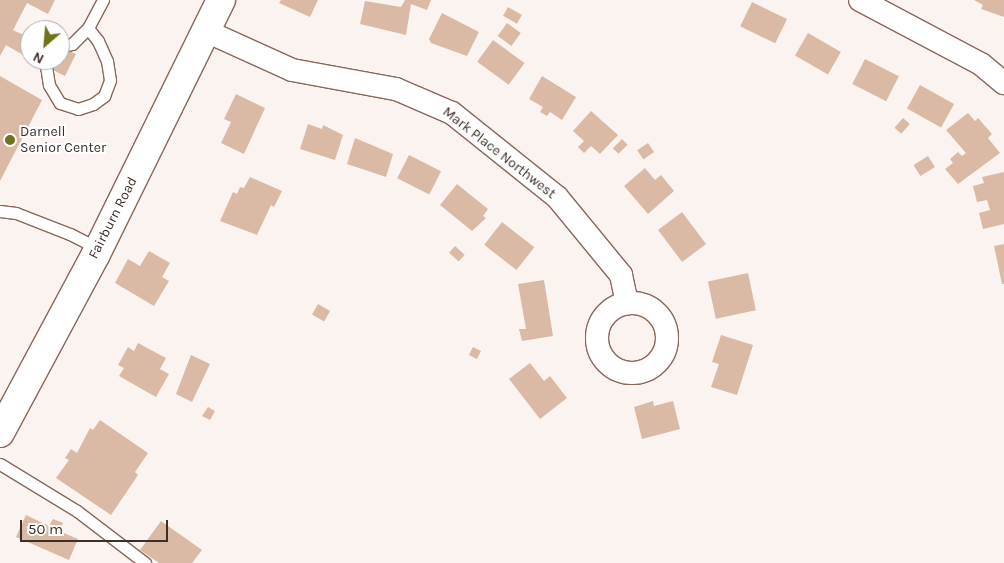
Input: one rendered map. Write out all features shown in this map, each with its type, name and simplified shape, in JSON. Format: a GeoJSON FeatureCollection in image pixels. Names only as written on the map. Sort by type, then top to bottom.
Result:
{"type":"FeatureCollection","features":[{"type":"Feature","properties":{"kind":"street","name":"Fairburn Road"},"geometry":{"type":"LineString","coordinates":[[0,433],[99,248],[221,0]]}},
{"type":"Feature","properties":{"kind":"street"},"geometry":{"type":"LineString","coordinates":[[860,0],[981,64],[1004,83]]}},
{"type":"Feature","properties":{"kind":"street","name":"Mark Place Northwest"},"geometry":{"type":"LineString","coordinates":[[206,32],[292,70],[396,89],[452,113],[557,197],[620,275],[627,303]]}},
{"type":"Feature","properties":{"kind":"lane"},"geometry":{"type":"LineString","coordinates":[[70,44],[88,28],[102,0]]}},
{"type":"Feature","properties":{"kind":"lane"},"geometry":{"type":"LineString","coordinates":[[47,70],[49,85],[60,103],[78,109],[93,104],[104,96],[110,80],[107,61],[98,41],[88,28]]}},
{"type":"Feature","properties":{"kind":"lane"},"geometry":{"type":"LineString","coordinates":[[0,211],[16,213],[70,234],[99,248]]}},
{"type":"Feature","properties":{"kind":"lane"},"geometry":{"type":"LineString","coordinates":[[0,464],[77,511],[145,563]]}},
{"type":"Feature","properties":{"kind":"building"},"geometry":{"type":"Polygon","coordinates":[[[0,0],[55,0],[48,14],[27,3],[13,30],[20,33],[20,53],[6,45],[0,56],[0,0]]]}},
{"type":"Feature","properties":{"kind":"building"},"geometry":{"type":"Polygon","coordinates":[[[281,0],[318,0],[310,17],[279,3],[281,0]]]}},
{"type":"Feature","properties":{"kind":"building"},"geometry":{"type":"Polygon","coordinates":[[[405,0],[431,0],[427,10],[411,4],[406,35],[360,24],[365,1],[401,7],[405,0]]]}},
{"type":"Feature","properties":{"kind":"building"},"geometry":{"type":"Polygon","coordinates":[[[974,0],[1004,0],[1004,17],[981,9],[983,5],[974,0]]]}},
{"type":"Feature","properties":{"kind":"building"},"geometry":{"type":"Polygon","coordinates":[[[752,2],[787,19],[775,43],[740,26],[752,2]]]}},
{"type":"Feature","properties":{"kind":"building"},"geometry":{"type":"Polygon","coordinates":[[[508,7],[522,15],[517,24],[503,16],[508,7]]]}},
{"type":"Feature","properties":{"kind":"building"},"geometry":{"type":"Polygon","coordinates":[[[442,13],[479,32],[467,56],[431,43],[429,39],[442,13]]]}},
{"type":"Feature","properties":{"kind":"building"},"geometry":{"type":"Polygon","coordinates":[[[507,23],[521,33],[511,46],[498,36],[507,23]]]}},
{"type":"Feature","properties":{"kind":"building"},"geometry":{"type":"Polygon","coordinates":[[[808,33],[841,52],[828,75],[795,56],[808,33]]]}},
{"type":"Feature","properties":{"kind":"building"},"geometry":{"type":"Polygon","coordinates":[[[493,40],[525,63],[509,85],[477,62],[493,40]]]}},
{"type":"Feature","properties":{"kind":"building"},"geometry":{"type":"Polygon","coordinates":[[[70,51],[76,54],[70,66],[70,51]]]}},
{"type":"Feature","properties":{"kind":"building"},"geometry":{"type":"Polygon","coordinates":[[[865,59],[899,76],[886,101],[852,84],[865,59]]]}},
{"type":"Feature","properties":{"kind":"building"},"geometry":{"type":"Polygon","coordinates":[[[53,70],[68,70],[65,76],[53,70]]]}},
{"type":"Feature","properties":{"kind":"building","name":"Darnell Senior Center"},"geometry":{"type":"Polygon","coordinates":[[[0,76],[42,100],[0,181],[0,76]]]}},
{"type":"Feature","properties":{"kind":"building"},"geometry":{"type":"Polygon","coordinates":[[[542,76],[576,97],[562,120],[550,112],[547,116],[540,112],[543,107],[529,99],[542,76]]]}},
{"type":"Feature","properties":{"kind":"building"},"geometry":{"type":"Polygon","coordinates":[[[920,85],[954,104],[941,128],[907,109],[920,85]]]}},
{"type":"Feature","properties":{"kind":"building"},"geometry":{"type":"Polygon","coordinates":[[[236,94],[265,108],[244,154],[221,143],[231,122],[224,119],[236,94]]]}},
{"type":"Feature","properties":{"kind":"building"},"geometry":{"type":"Polygon","coordinates":[[[591,111],[618,135],[600,154],[591,146],[584,153],[578,147],[584,141],[573,131],[591,111]]]}},
{"type":"Feature","properties":{"kind":"building"},"geometry":{"type":"Polygon","coordinates":[[[968,113],[975,121],[978,118],[992,134],[988,138],[1000,153],[958,184],[945,169],[953,163],[950,159],[958,152],[962,156],[966,153],[946,130],[968,113]]]}},
{"type":"Feature","properties":{"kind":"building"},"geometry":{"type":"Polygon","coordinates":[[[903,118],[910,124],[901,134],[894,128],[903,118]]]}},
{"type":"Feature","properties":{"kind":"building"},"geometry":{"type":"Polygon","coordinates":[[[308,124],[322,129],[323,125],[343,135],[335,160],[300,149],[308,124]]]}},
{"type":"Feature","properties":{"kind":"building"},"geometry":{"type":"Polygon","coordinates":[[[355,138],[393,154],[386,177],[347,164],[355,138]]]}},
{"type":"Feature","properties":{"kind":"building"},"geometry":{"type":"Polygon","coordinates":[[[622,139],[628,145],[618,154],[613,148],[622,139]]]}},
{"type":"Feature","properties":{"kind":"building"},"geometry":{"type":"Polygon","coordinates":[[[648,143],[654,152],[643,159],[637,150],[648,143]]]}},
{"type":"Feature","properties":{"kind":"building"},"geometry":{"type":"Polygon","coordinates":[[[409,155],[441,171],[429,195],[397,178],[409,155]]]}},
{"type":"Feature","properties":{"kind":"building"},"geometry":{"type":"Polygon","coordinates":[[[928,156],[935,167],[920,176],[914,165],[928,156]]]}},
{"type":"Feature","properties":{"kind":"building"},"geometry":{"type":"Polygon","coordinates":[[[645,168],[655,180],[661,175],[674,191],[648,214],[624,186],[645,168]]]}},
{"type":"Feature","properties":{"kind":"building"},"geometry":{"type":"Polygon","coordinates":[[[1004,172],[1004,224],[983,229],[979,213],[990,210],[987,200],[977,202],[973,186],[984,183],[982,177],[1004,172]]]}},
{"type":"Feature","properties":{"kind":"building"},"geometry":{"type":"Polygon","coordinates":[[[250,177],[282,191],[274,207],[271,205],[257,235],[220,221],[233,192],[237,194],[240,187],[244,188],[250,177]]]}},
{"type":"Feature","properties":{"kind":"building"},"geometry":{"type":"Polygon","coordinates":[[[457,184],[488,209],[483,216],[486,218],[472,231],[440,205],[457,184]]]}},
{"type":"Feature","properties":{"kind":"building"},"geometry":{"type":"Polygon","coordinates":[[[682,212],[706,244],[682,262],[658,230],[682,212]]]}},
{"type":"Feature","properties":{"kind":"building"},"geometry":{"type":"Polygon","coordinates":[[[502,222],[534,247],[516,270],[484,245],[502,222]]]}},
{"type":"Feature","properties":{"kind":"building"},"geometry":{"type":"Polygon","coordinates":[[[1004,244],[1004,284],[1002,284],[994,246],[1004,244]]]}},
{"type":"Feature","properties":{"kind":"building"},"geometry":{"type":"Polygon","coordinates":[[[455,246],[465,255],[459,261],[449,253],[455,246]]]}},
{"type":"Feature","properties":{"kind":"building"},"geometry":{"type":"Polygon","coordinates":[[[149,251],[170,263],[162,277],[169,281],[154,306],[115,283],[128,259],[140,266],[149,251]]]}},
{"type":"Feature","properties":{"kind":"building"},"geometry":{"type":"Polygon","coordinates":[[[748,273],[756,310],[716,319],[708,282],[748,273]]]}},
{"type":"Feature","properties":{"kind":"building"},"geometry":{"type":"Polygon","coordinates":[[[544,280],[553,336],[522,341],[519,329],[526,329],[518,284],[544,280]]]}},
{"type":"Feature","properties":{"kind":"building"},"geometry":{"type":"Polygon","coordinates":[[[318,304],[330,311],[324,321],[312,314],[318,304]]]}},
{"type":"Feature","properties":{"kind":"building"},"geometry":{"type":"Polygon","coordinates":[[[721,335],[753,345],[737,395],[711,387],[719,364],[712,362],[721,335]]]}},
{"type":"Feature","properties":{"kind":"building"},"geometry":{"type":"Polygon","coordinates":[[[138,343],[166,358],[160,369],[169,374],[156,397],[119,376],[124,368],[118,365],[128,347],[134,351],[138,343]]]}},
{"type":"Feature","properties":{"kind":"building"},"geometry":{"type":"Polygon","coordinates":[[[473,347],[481,351],[477,359],[469,355],[473,347]]]}},
{"type":"Feature","properties":{"kind":"building"},"geometry":{"type":"Polygon","coordinates":[[[191,355],[210,364],[192,402],[176,394],[191,355]]]}},
{"type":"Feature","properties":{"kind":"building"},"geometry":{"type":"Polygon","coordinates":[[[530,363],[544,381],[550,376],[567,398],[540,419],[509,379],[530,363]]]}},
{"type":"Feature","properties":{"kind":"building"},"geometry":{"type":"Polygon","coordinates":[[[653,401],[654,406],[673,401],[680,429],[642,439],[634,407],[653,401]]]}},
{"type":"Feature","properties":{"kind":"building"},"geometry":{"type":"Polygon","coordinates":[[[208,407],[215,411],[210,420],[202,416],[208,407]]]}},
{"type":"Feature","properties":{"kind":"building"},"geometry":{"type":"Polygon","coordinates":[[[100,420],[148,453],[135,472],[138,475],[111,515],[56,478],[69,460],[65,458],[71,449],[77,453],[90,428],[93,430],[100,420]]]}},
{"type":"Feature","properties":{"kind":"building"},"geometry":{"type":"Polygon","coordinates":[[[26,515],[49,526],[53,519],[63,523],[59,531],[78,539],[69,560],[16,537],[26,515]]]}},
{"type":"Feature","properties":{"kind":"building"},"geometry":{"type":"Polygon","coordinates":[[[161,521],[202,550],[192,563],[159,563],[140,550],[161,521]]]}},
{"type":"Feature","properties":{"kind":"place","name":"Darnell Senior Center"},"geometry":{"type":"Point","coordinates":[10,140]}}]}
